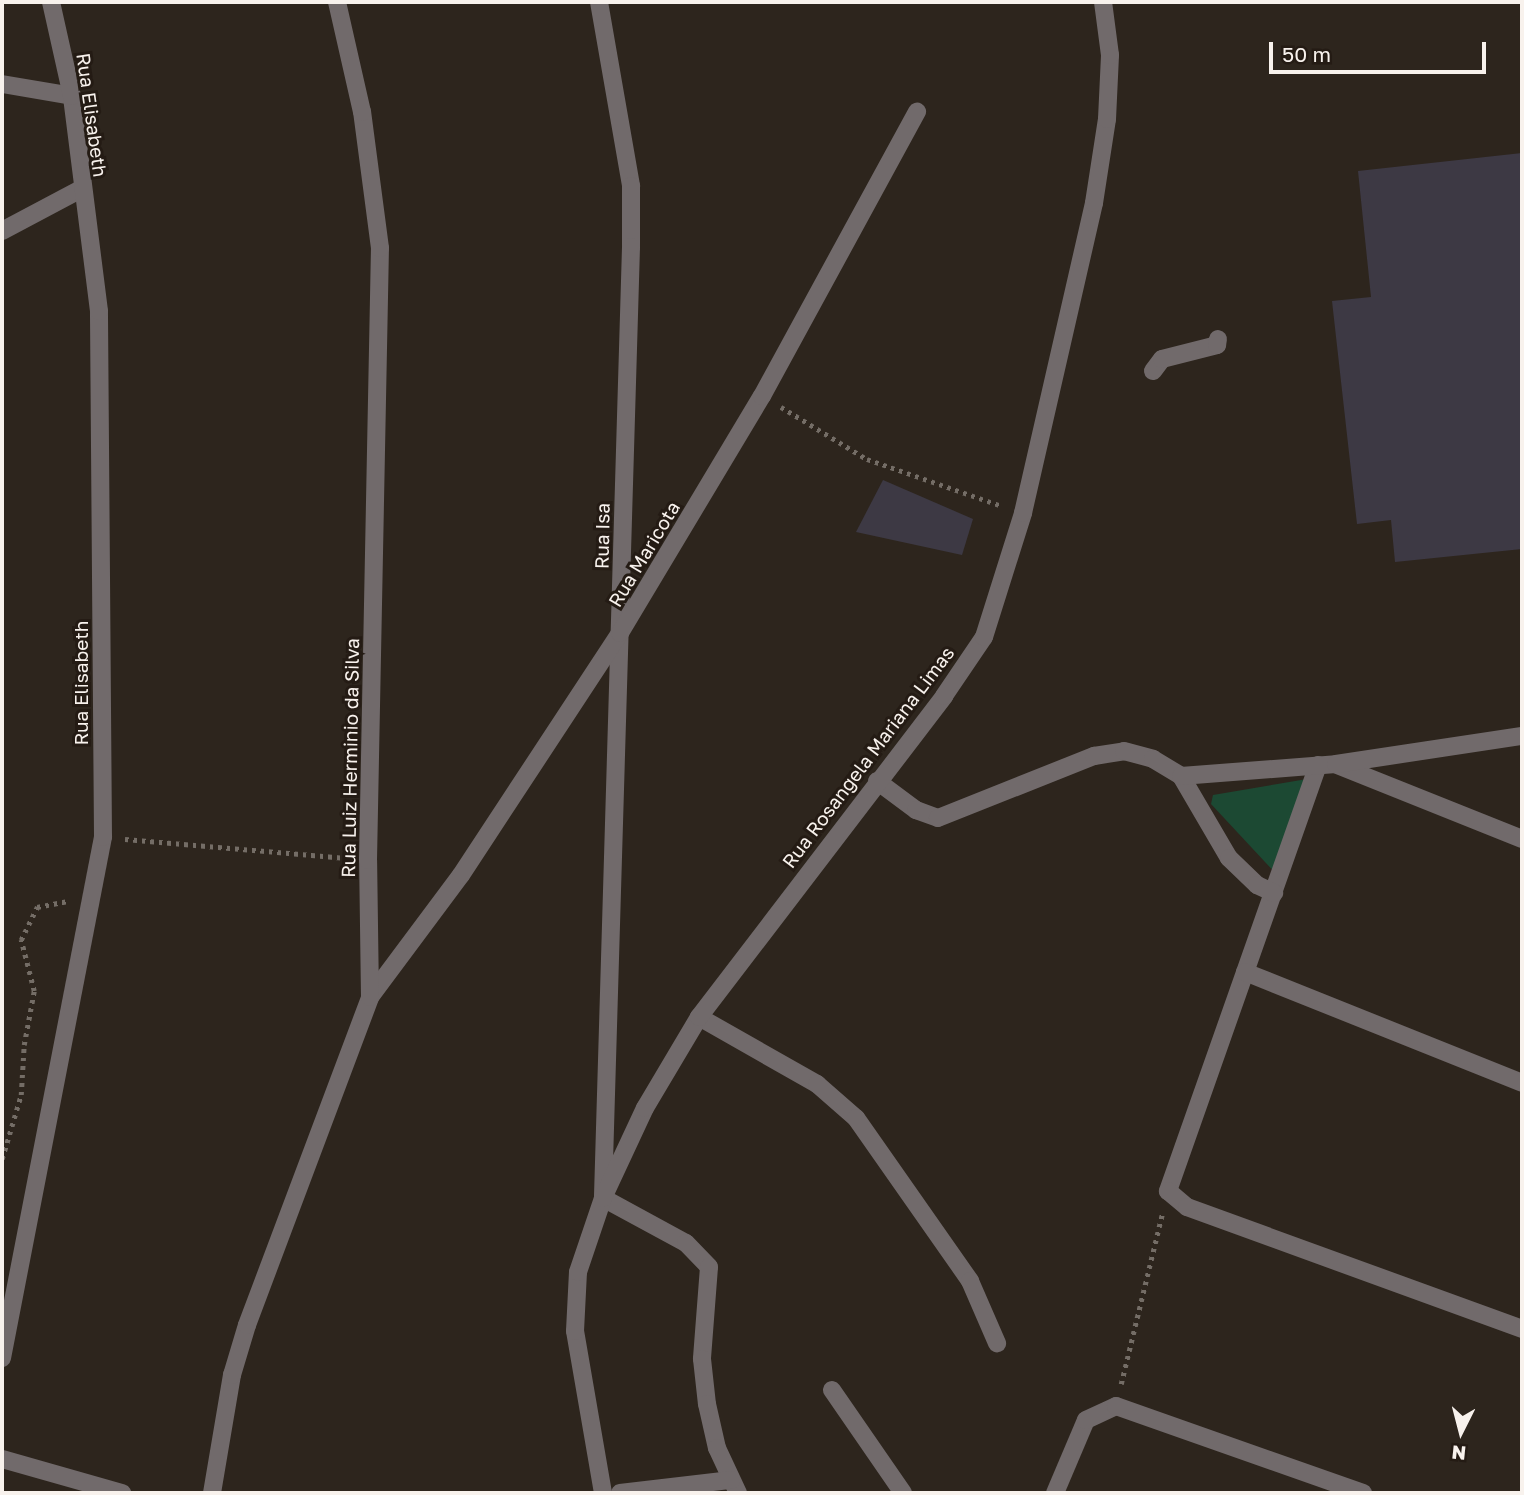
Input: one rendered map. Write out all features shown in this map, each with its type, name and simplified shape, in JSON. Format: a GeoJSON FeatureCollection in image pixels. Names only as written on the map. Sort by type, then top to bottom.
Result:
{"type":"FeatureCollection","features":[{"type":"Feature","properties":{"kind":"street","name":"Rua Elisabeth"},"geometry":{"type":"LineString","coordinates":[[2,1358],[103,837],[99,311],[81,189],[72,96],[51,2]]}},
{"type":"Feature","properties":{"kind":"street","name":"Rua Luiz Herminio da Silva"},"geometry":{"type":"LineString","coordinates":[[212,1493],[232,1375],[243,1338],[370,997],[368,860],[380,248],[362,112],[337,2]]}},
{"type":"Feature","properties":{"kind":"street","name":"Rua Isa"},"geometry":{"type":"LineString","coordinates":[[599,2],[631,186],[620,633]]}},
{"type":"Feature","properties":{"kind":"street","name":"Rua Rosangela Mariana Limas"},"geometry":{"type":"LineString","coordinates":[[603,1493],[579,1364],[574,1298],[603,1198],[645,1108],[699,1017],[984,637],[1023,513],[1094,203],[1107,119],[1110,55],[1103,2]]}},
{"type":"Feature","properties":{"kind":"street"},"geometry":{"type":"LineString","coordinates":[[2,84],[72,96]]}},
{"type":"Feature","properties":{"kind":"street","name":"Rua Maricota"},"geometry":{"type":"LineString","coordinates":[[603,1198],[620,633],[762,396],[917,113]]}},
{"type":"Feature","properties":{"kind":"street"},"geometry":{"type":"LineString","coordinates":[[2,231],[81,189]]}},
{"type":"Feature","properties":{"kind":"street"},"geometry":{"type":"LineString","coordinates":[[1153,371],[1162,359],[1217,345],[1218,339]]}},
{"type":"Feature","properties":{"kind":"street"},"geometry":{"type":"LineString","coordinates":[[370,997],[461,875],[620,633]]}},
{"type":"Feature","properties":{"kind":"street"},"geometry":{"type":"LineString","coordinates":[[1181,776],[1327,765],[1522,736]]}},
{"type":"Feature","properties":{"kind":"street"},"geometry":{"type":"LineString","coordinates":[[877,781],[925,816],[938,818],[1094,755],[1124,751],[1153,759],[1181,776],[1229,858],[1250,879],[1274,893]]}},
{"type":"Feature","properties":{"kind":"street"},"geometry":{"type":"LineString","coordinates":[[1327,765],[1522,839]]}},
{"type":"Feature","properties":{"kind":"street"},"geometry":{"type":"LineString","coordinates":[[1327,765],[1274,893],[1168,1191],[1187,1207],[1522,1329]]}},
{"type":"Feature","properties":{"kind":"street"},"geometry":{"type":"LineString","coordinates":[[1245,972],[1522,1083]]}},
{"type":"Feature","properties":{"kind":"street"},"geometry":{"type":"LineString","coordinates":[[699,1017],[806,1077],[856,1118],[970,1281],[997,1343]]}},
{"type":"Feature","properties":{"kind":"street"},"geometry":{"type":"LineString","coordinates":[[603,1198],[686,1243],[709,1267],[702,1359],[717,1448],[734,1487],[620,1493]]}},
{"type":"Feature","properties":{"kind":"street"},"geometry":{"type":"LineString","coordinates":[[832,1390],[903,1493]]}},
{"type":"Feature","properties":{"kind":"street"},"geometry":{"type":"LineString","coordinates":[[1055,1493],[1086,1420],[1116,1406],[1363,1493]]}},
{"type":"Feature","properties":{"kind":"street"},"geometry":{"type":"LineString","coordinates":[[2,1459],[122,1493]]}},
{"type":"Feature","properties":{"kind":"path"},"geometry":{"type":"LineString","coordinates":[[762,396],[867,459],[1023,513]]}},
{"type":"Feature","properties":{"kind":"path"},"geometry":{"type":"LineString","coordinates":[[103,837],[368,860]]}},
{"type":"Feature","properties":{"kind":"path"},"geometry":{"type":"LineString","coordinates":[[2,1159],[22,1095],[24,1045],[34,991],[21,940],[37,907],[91,897]]}},
{"type":"Feature","properties":{"kind":"path"},"geometry":{"type":"LineString","coordinates":[[1116,1406],[1168,1191]]}},
{"type":"Feature","properties":{"kind":"green space"},"geometry":{"type":"Polygon","coordinates":[[[1307,779],[1279,877],[1211,804],[1213,795],[1307,779]]]}},
{"type":"Feature","properties":{"kind":"building"},"geometry":{"type":"Polygon","coordinates":[[[1522,153],[1522,549],[1395,562],[1391,520],[1357,524],[1332,301],[1371,297],[1358,171],[1522,153]]]}},
{"type":"Feature","properties":{"kind":"building"},"geometry":{"type":"Polygon","coordinates":[[[883,480],[973,519],[962,555],[856,532],[883,480]]]}}]}
